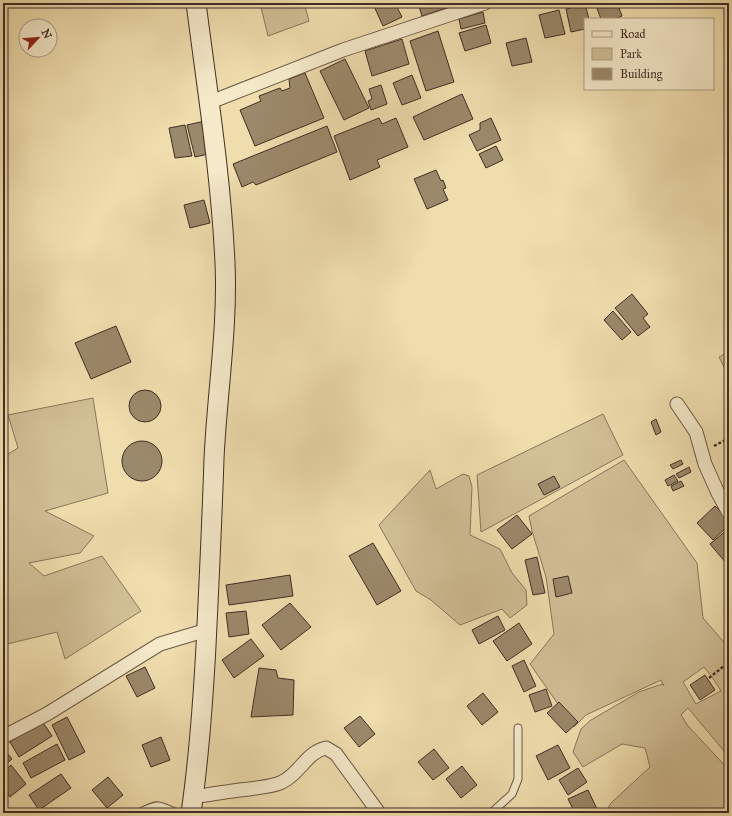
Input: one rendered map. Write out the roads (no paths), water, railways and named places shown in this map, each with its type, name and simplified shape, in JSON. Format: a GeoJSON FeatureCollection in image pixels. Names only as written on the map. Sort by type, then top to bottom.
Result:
{"type":"FeatureCollection","features":[{"type":"Feature","properties":{"kind":"street"},"geometry":{"type":"LineString","coordinates":[[196,3],[208,103],[220,183],[225,264],[225,318],[214,455],[210,586],[197,773],[192,805],[282,782],[289,778],[311,754],[326,748],[336,754],[379,813]]}},
{"type":"Feature","properties":{"kind":"street"},"geometry":{"type":"LineString","coordinates":[[208,103],[343,50],[485,3]]}},
{"type":"Feature","properties":{"kind":"street"},"geometry":{"type":"LineString","coordinates":[[678,404],[696,432],[706,464],[718,493],[729,513]]}},
{"type":"Feature","properties":{"kind":"street"},"geometry":{"type":"LineString","coordinates":[[3,737],[47,714],[160,644],[206,630]]}},
{"type":"Feature","properties":{"kind":"lane"},"geometry":{"type":"LineString","coordinates":[[491,813],[512,794],[518,779],[518,728]]}},
{"type":"Feature","properties":{"kind":"lane"},"geometry":{"type":"LineString","coordinates":[[138,813],[154,805],[164,807],[177,813]]}}]}
